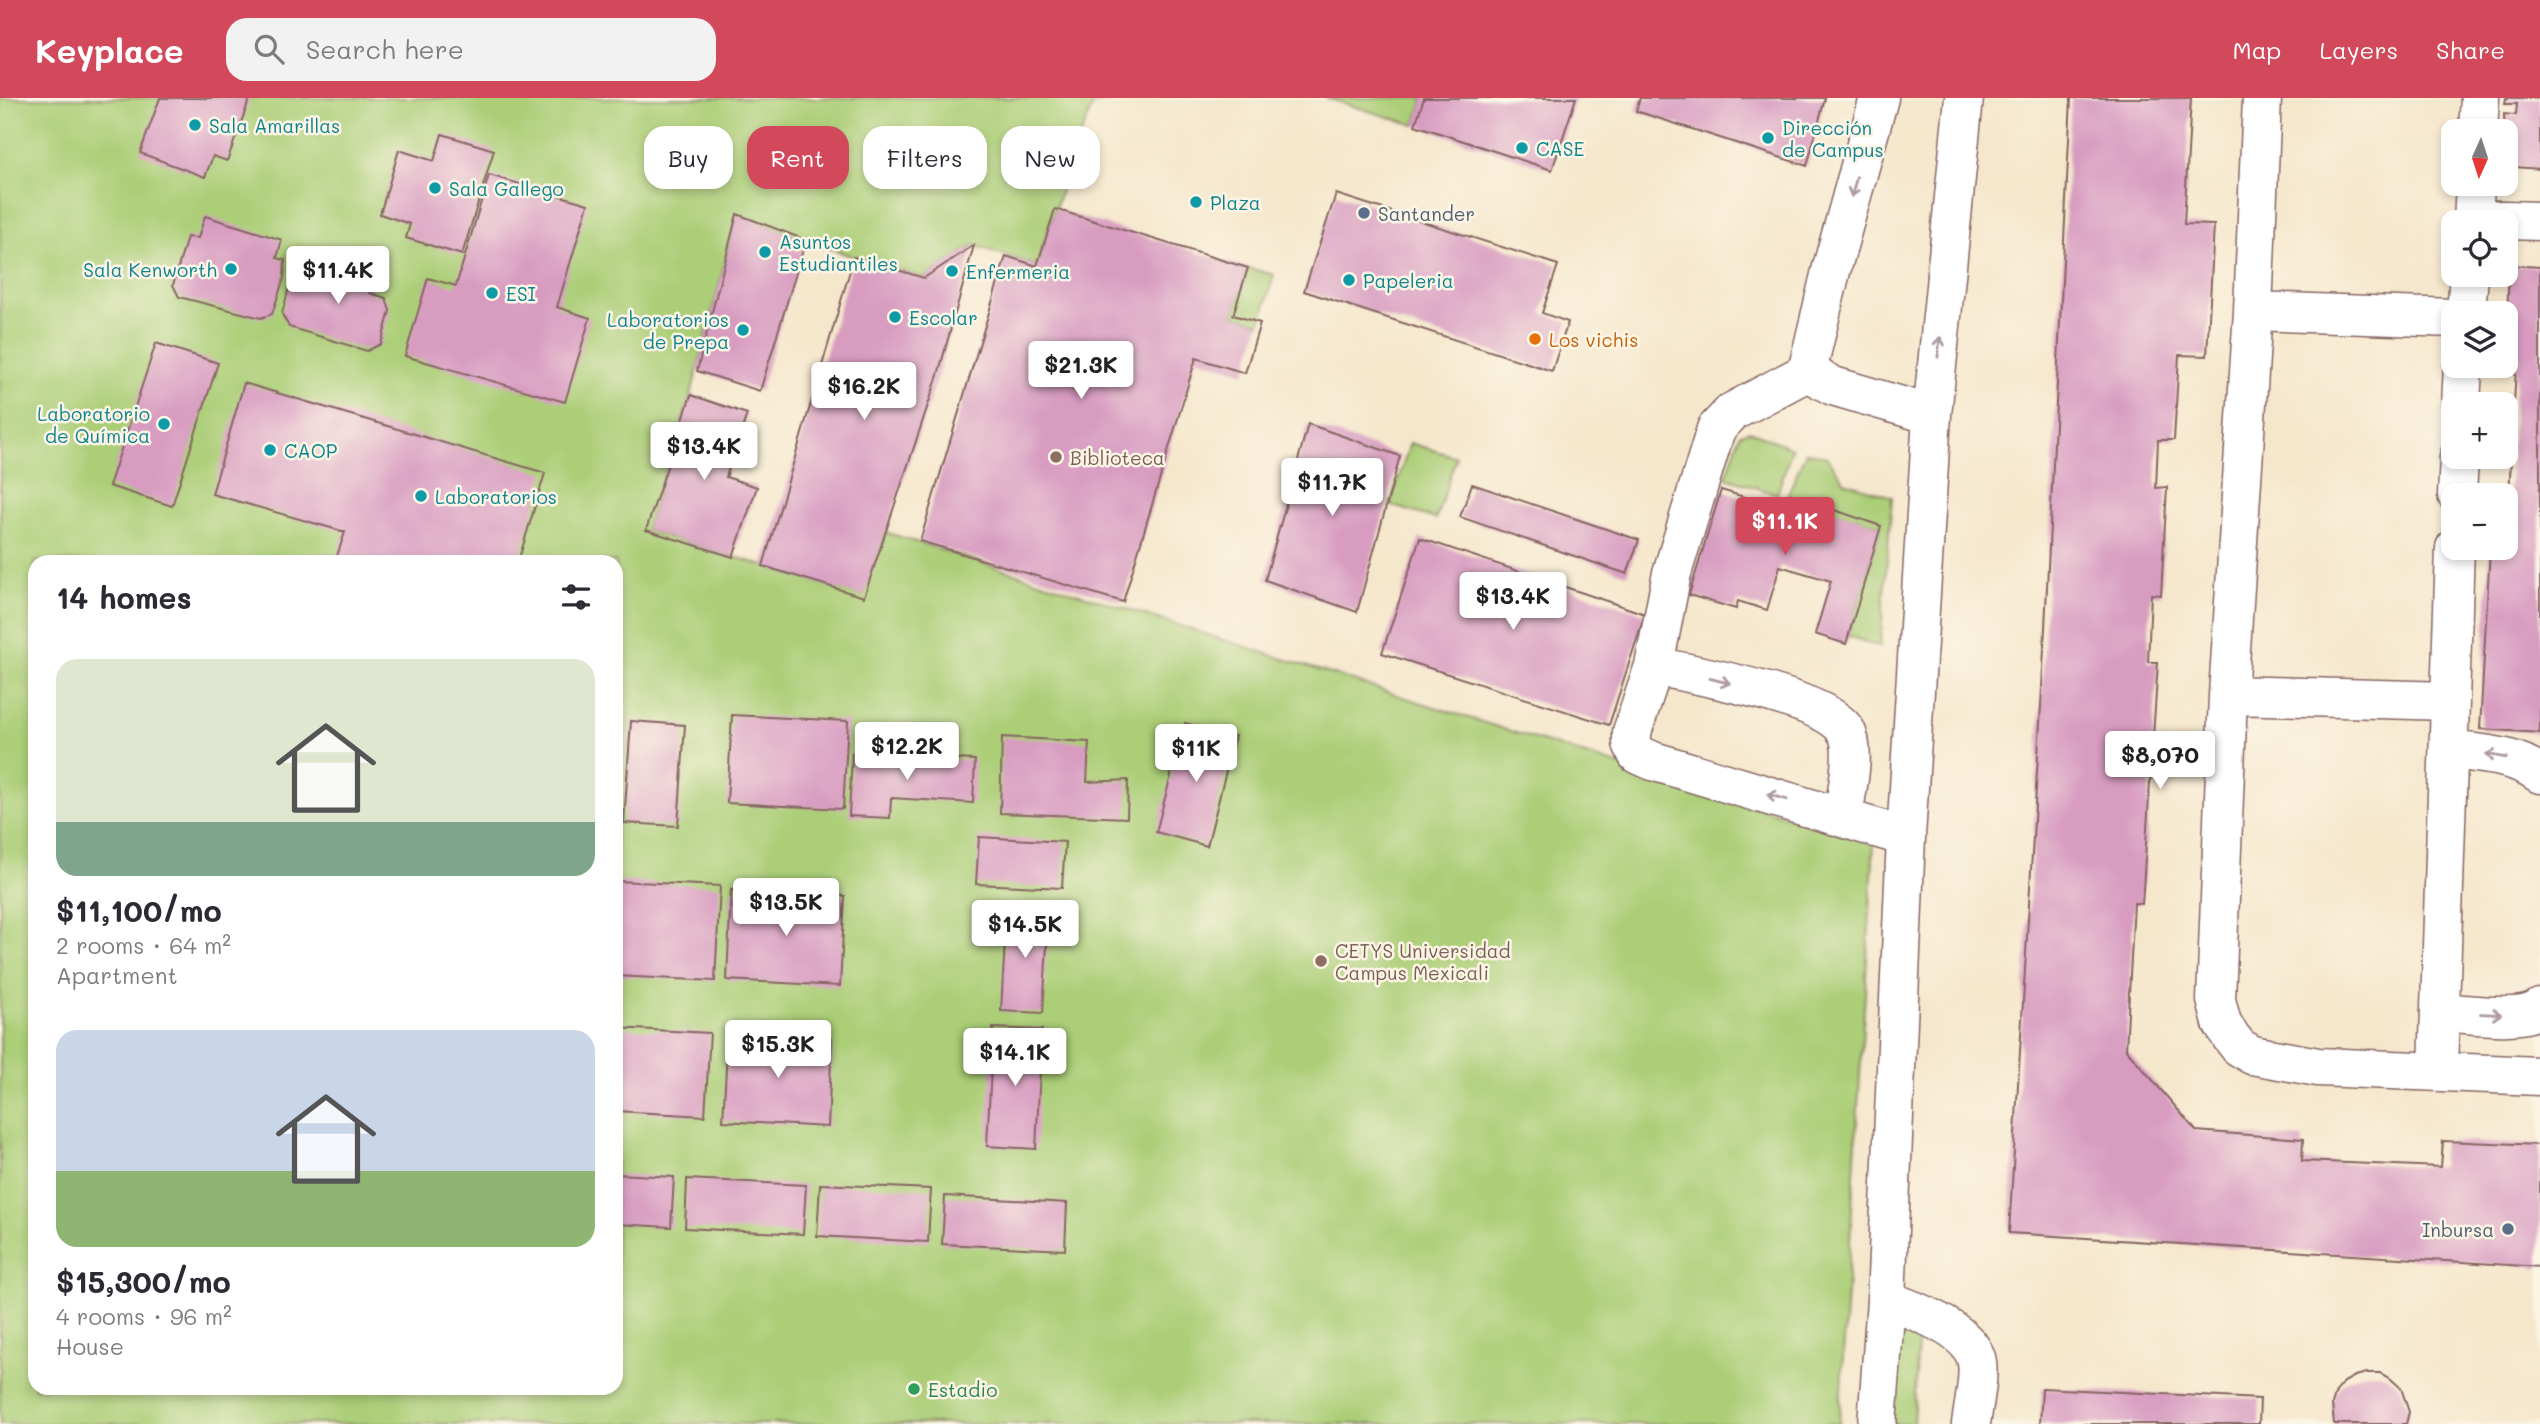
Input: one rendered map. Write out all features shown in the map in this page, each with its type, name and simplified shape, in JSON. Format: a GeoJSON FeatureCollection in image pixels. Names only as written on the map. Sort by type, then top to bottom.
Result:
{"type":"FeatureCollection","features":[{"type":"Feature","properties":{"kind":"lane"},"geometry":{"type":"LineString","coordinates":[[1879,98],[1831,271],[1807,372],[1732,412],[1716,429],[1672,573],[1654,666],[1632,732],[1632,743],[1637,754],[1653,761],[1906,837]]}},
{"type":"Feature","properties":{"kind":"lane"},"geometry":{"type":"LineString","coordinates":[[1877,1424],[1886,1300],[1906,837],[1932,415],[1964,98]]}},
{"type":"Feature","properties":{"kind":"lane"},"geometry":{"type":"LineString","coordinates":[[2262,98],[2253,311],[2228,695],[2216,1000],[2222,1023],[2239,1047],[2252,1055],[2318,1066],[2540,1076]]}},
{"type":"Feature","properties":{"kind":"lane"},"geometry":{"type":"LineString","coordinates":[[2479,119],[2480,98]]}},
{"type":"Feature","properties":{"kind":"lane"},"geometry":{"type":"LineString","coordinates":[[2473,208],[2540,220]]}},
{"type":"Feature","properties":{"kind":"lane"},"geometry":{"type":"LineString","coordinates":[[2253,311],[2441,318]]}},
{"type":"Feature","properties":{"kind":"lane"},"geometry":{"type":"LineString","coordinates":[[1807,372],[1833,386],[1932,415]]}},
{"type":"Feature","properties":{"kind":"lane"},"geometry":{"type":"LineString","coordinates":[[2438,1070],[2455,560]]}},
{"type":"Feature","properties":{"kind":"lane"},"geometry":{"type":"LineString","coordinates":[[1654,666],[1777,696],[1822,711],[1836,722],[1846,731],[1850,746],[1843,816]]}},
{"type":"Feature","properties":{"kind":"lane"},"geometry":{"type":"LineString","coordinates":[[2228,695],[2450,701]]}},
{"type":"Feature","properties":{"kind":"lane"},"geometry":{"type":"LineString","coordinates":[[2448,750],[2503,757],[2531,767],[2540,774]]}},
{"type":"Feature","properties":{"kind":"lane"},"geometry":{"type":"LineString","coordinates":[[2441,1012],[2529,1015],[2540,1008]]}},
{"type":"Feature","properties":{"kind":"lane"},"geometry":{"type":"LineString","coordinates":[[1886,1300],[1907,1307],[1950,1329],[1972,1349],[1977,1366],[1971,1424]]}},
{"type":"Feature","properties":{"kind":"green space"},"geometry":{"type":"Polygon","coordinates":[[[0,98],[1128,98],[1093,104],[1084,126],[1001,126],[1001,189],[1061,189],[1037,266],[974,245],[924,278],[854,257],[737,215],[691,395],[646,530],[863,596],[885,532],[1595,758],[1874,843],[1839,1424],[0,1424],[0,98]]]}},
{"type":"Feature","properties":{"kind":"green space"},"geometry":{"type":"Polygon","coordinates":[[[1326,98],[1424,98],[1415,125],[1326,98]]]}},
{"type":"Feature","properties":{"kind":"green space"},"geometry":{"type":"Polygon","coordinates":[[[1248,268],[1274,275],[1260,323],[1233,315],[1248,268]]]}},
{"type":"Feature","properties":{"kind":"green space"},"geometry":{"type":"Polygon","coordinates":[[[1750,431],[1792,448],[1777,494],[1726,478],[1740,434],[1750,431]]]}},
{"type":"Feature","properties":{"kind":"green space"},"geometry":{"type":"Polygon","coordinates":[[[1410,443],[1456,457],[1436,519],[1390,505],[1410,443]]]}},
{"type":"Feature","properties":{"kind":"green space"},"geometry":{"type":"Polygon","coordinates":[[[1806,452],[1827,457],[1845,482],[1892,497],[1880,647],[1848,636],[1881,526],[1787,496],[1806,452]]]}},
{"type":"Feature","properties":{"kind":"green space"},"geometry":{"type":"Polygon","coordinates":[[[1884,1326],[1919,1328],[1913,1424],[1877,1424],[1884,1326]]]}},
{"type":"Feature","properties":{"kind":"building","name":"Sala Amarillas"},"geometry":{"type":"Polygon","coordinates":[[[160,98],[250,98],[227,161],[213,156],[205,177],[140,153],[160,98]]]}},
{"type":"Feature","properties":{"kind":"building","name":"CASE"},"geometry":{"type":"Polygon","coordinates":[[[1424,98],[1576,98],[1552,170],[1415,125],[1424,98]]]}},
{"type":"Feature","properties":{"kind":"building","name":"Dirección de Campus"},"geometry":{"type":"Polygon","coordinates":[[[1640,98],[1825,98],[1807,166],[1636,111],[1640,98]]]}},
{"type":"Feature","properties":{"kind":"building"},"geometry":{"type":"Polygon","coordinates":[[[2071,98],[2191,98],[2184,224],[2214,225],[2207,356],[2179,355],[2174,440],[2158,440],[2156,488],[2167,487],[2161,595],[2151,594],[2148,662],[2158,662],[2142,904],[2134,903],[2126,1049],[2196,1131],[2303,1139],[2302,1161],[2441,1167],[2443,1141],[2540,1145],[2540,1267],[2009,1233],[2042,689],[2071,98]]]}},
{"type":"Feature","properties":{"kind":"building"},"geometry":{"type":"Polygon","coordinates":[[[2506,98],[2540,98],[2540,169],[2518,167],[2518,119],[2504,119],[2504,114],[2516,115],[2517,104],[2505,104],[2506,98]]]}},
{"type":"Feature","properties":{"kind":"building","name":"Sala Gallego"},"geometry":{"type":"Polygon","coordinates":[[[442,134],[494,150],[462,255],[406,238],[410,224],[380,214],[399,150],[434,161],[442,134]]]}},
{"type":"Feature","properties":{"kind":"building","name":"ESI"},"geometry":{"type":"Polygon","coordinates":[[[489,175],[588,204],[557,307],[590,318],[565,402],[405,356],[428,278],[456,286],[489,175]]]}},
{"type":"Feature","properties":{"kind":"building"},"geometry":{"type":"Polygon","coordinates":[[[1336,194],[1558,265],[1542,313],[1568,322],[1552,371],[1304,291],[1336,194]]]}},
{"type":"Feature","properties":{"kind":"building","name":"Biblioteca"},"geometry":{"type":"Polygon","coordinates":[[[1055,209],[1248,268],[1233,315],[1260,323],[1245,373],[1196,358],[1123,602],[920,541],[1006,256],[1037,266],[1055,209]]]}},
{"type":"Feature","properties":{"kind":"building","name":"Laboratorios de Prepa"},"geometry":{"type":"Polygon","coordinates":[[[737,214],[806,240],[760,391],[697,371],[737,214]]]}},
{"type":"Feature","properties":{"kind":"building","name":"Sala Kenworth"},"geometry":{"type":"Polygon","coordinates":[[[205,216],[282,240],[277,258],[285,260],[284,278],[272,314],[261,318],[179,297],[173,285],[187,237],[198,238],[205,216]]]}},
{"type":"Feature","properties":{"kind":"building"},"geometry":{"type":"Polygon","coordinates":[[[974,245],[938,375],[864,597],[763,566],[854,257],[924,278],[974,245]]]}},
{"type":"Feature","properties":{"kind":"building"},"geometry":{"type":"Polygon","coordinates":[[[324,260],[377,273],[370,293],[386,298],[390,311],[381,344],[367,351],[289,327],[282,314],[291,280],[302,272],[316,276],[324,260]]]}},
{"type":"Feature","properties":{"kind":"building"},"geometry":{"type":"Polygon","coordinates":[[[2518,266],[2540,267],[2540,733],[2480,729],[2489,560],[2518,560],[2518,483],[2510,483],[2510,469],[2518,469],[2518,392],[2515,392],[2515,378],[2518,378],[2518,301],[2508,301],[2508,287],[2518,287],[2518,266]]]}},
{"type":"Feature","properties":{"kind":"building","name":"Laboratorio de Química"},"geometry":{"type":"Polygon","coordinates":[[[156,343],[218,363],[172,506],[109,486],[156,343]]]}},
{"type":"Feature","properties":{"kind":"building","name":"Laboratorios"},"geometry":{"type":"Polygon","coordinates":[[[244,383],[545,473],[520,555],[337,555],[345,532],[212,494],[244,383]]]}},
{"type":"Feature","properties":{"kind":"building"},"geometry":{"type":"Polygon","coordinates":[[[691,395],[747,414],[726,477],[757,487],[733,557],[646,530],[691,395]]]}},
{"type":"Feature","properties":{"kind":"building"},"geometry":{"type":"Polygon","coordinates":[[[1308,424],[1400,456],[1357,612],[1265,580],[1308,424]]]}},
{"type":"Feature","properties":{"kind":"building"},"geometry":{"type":"Polygon","coordinates":[[[1472,484],[1639,540],[1627,574],[1460,517],[1472,484]]]}},
{"type":"Feature","properties":{"kind":"building"},"geometry":{"type":"Polygon","coordinates":[[[1721,490],[1820,520],[1823,506],[1881,526],[1846,644],[1815,634],[1831,581],[1780,566],[1767,610],[1738,601],[1736,609],[1689,595],[1721,490]]]}},
{"type":"Feature","properties":{"kind":"building"},"geometry":{"type":"Polygon","coordinates":[[[1420,538],[1645,614],[1609,725],[1382,653],[1420,538]]]}},
{"type":"Feature","properties":{"kind":"building"},"geometry":{"type":"Polygon","coordinates":[[[732,715],[848,721],[843,809],[727,803],[732,715]]]}},
{"type":"Feature","properties":{"kind":"building"},"geometry":{"type":"Polygon","coordinates":[[[631,721],[685,725],[678,826],[624,823],[631,721]]]}},
{"type":"Feature","properties":{"kind":"building"},"geometry":{"type":"Polygon","coordinates":[[[1185,723],[1235,736],[1207,846],[1156,832],[1185,723]]]}},
{"type":"Feature","properties":{"kind":"building"},"geometry":{"type":"Polygon","coordinates":[[[1002,737],[1089,742],[1087,782],[1128,780],[1127,818],[1000,813],[1002,737]]]}},
{"type":"Feature","properties":{"kind":"building"},"geometry":{"type":"Polygon","coordinates":[[[852,754],[975,760],[973,803],[891,798],[890,818],[849,816],[852,754]]]}},
{"type":"Feature","properties":{"kind":"building"},"geometry":{"type":"Polygon","coordinates":[[[979,837],[1065,842],[1062,888],[976,884],[979,837]]]}},
{"type":"Feature","properties":{"kind":"building"},"geometry":{"type":"Polygon","coordinates":[[[623,881],[720,886],[715,981],[623,976],[623,881]]]}},
{"type":"Feature","properties":{"kind":"building"},"geometry":{"type":"Polygon","coordinates":[[[731,890],[845,896],[840,986],[727,980],[731,890]]]}},
{"type":"Feature","properties":{"kind":"building"},"geometry":{"type":"Polygon","coordinates":[[[1007,906],[1049,909],[1043,1013],[1001,1011],[1007,906]]]}},
{"type":"Feature","properties":{"kind":"building"},"geometry":{"type":"Polygon","coordinates":[[[623,1028],[710,1033],[705,1116],[623,1111],[623,1028]]]}},
{"type":"Feature","properties":{"kind":"building"},"geometry":{"type":"Polygon","coordinates":[[[993,1028],[1042,1030],[1036,1149],[987,1146],[993,1028]]]}},
{"type":"Feature","properties":{"kind":"building"},"geometry":{"type":"Polygon","coordinates":[[[728,1033],[832,1038],[828,1127],[723,1121],[728,1033]]]}},
{"type":"Feature","properties":{"kind":"building"},"geometry":{"type":"Polygon","coordinates":[[[623,1174],[674,1177],[671,1227],[623,1224],[623,1174]]]}},
{"type":"Feature","properties":{"kind":"building"},"geometry":{"type":"Polygon","coordinates":[[[687,1179],[806,1185],[803,1234],[685,1228],[687,1179]]]}},
{"type":"Feature","properties":{"kind":"building"},"geometry":{"type":"Polygon","coordinates":[[[820,1184],[931,1189],[928,1242],[817,1236],[820,1184]]]}},
{"type":"Feature","properties":{"kind":"building"},"geometry":{"type":"Polygon","coordinates":[[[945,1196],[1067,1203],[1065,1250],[942,1244],[945,1196]]]}},
{"type":"Feature","properties":{"kind":"building"},"geometry":{"type":"Polygon","coordinates":[[[2367,1373],[2380,1373],[2401,1388],[2409,1412],[2406,1424],[2334,1424],[2332,1404],[2336,1392],[2344,1382],[2367,1373]]]}},
{"type":"Feature","properties":{"kind":"building"},"geometry":{"type":"Polygon","coordinates":[[[2042,1388],[2260,1399],[2259,1424],[2040,1424],[2042,1388]]]}},
{"type":"Feature","properties":{"kind":"place","name":"Sala Amarillas"},"geometry":{"type":"Point","coordinates":[195,125]}},
{"type":"Feature","properties":{"kind":"place","name":"Dirección de Campus"},"geometry":{"type":"Point","coordinates":[1768,138]}},
{"type":"Feature","properties":{"kind":"place","name":"CASE"},"geometry":{"type":"Point","coordinates":[1522,148]}},
{"type":"Feature","properties":{"kind":"place","name":"Sala Gallego"},"geometry":{"type":"Point","coordinates":[435,188]}},
{"type":"Feature","properties":{"kind":"place","name":"Plaza"},"geometry":{"type":"Point","coordinates":[1196,202]}},
{"type":"Feature","properties":{"kind":"place","name":"Santander"},"geometry":{"type":"Point","coordinates":[1364,213]}},
{"type":"Feature","properties":{"kind":"place","name":"Asuntos Estudiantiles"},"geometry":{"type":"Point","coordinates":[765,252]}},
{"type":"Feature","properties":{"kind":"place","name":"Sala Kenworth"},"geometry":{"type":"Point","coordinates":[231,269]}},
{"type":"Feature","properties":{"kind":"place","name":"Enfermeria"},"geometry":{"type":"Point","coordinates":[952,271]}},
{"type":"Feature","properties":{"kind":"place","name":"Papeleria"},"geometry":{"type":"Point","coordinates":[1349,280]}},
{"type":"Feature","properties":{"kind":"place","name":"ESI"},"geometry":{"type":"Point","coordinates":[492,293]}},
{"type":"Feature","properties":{"kind":"place","name":"Escolar"},"geometry":{"type":"Point","coordinates":[895,317]}},
{"type":"Feature","properties":{"kind":"place","name":"Laboratorios de Prepa"},"geometry":{"type":"Point","coordinates":[743,330]}},
{"type":"Feature","properties":{"kind":"place","name":"Los vichis"},"geometry":{"type":"Point","coordinates":[1535,339]}},
{"type":"Feature","properties":{"kind":"place","name":"Laboratorio de Química"},"geometry":{"type":"Point","coordinates":[164,424]}},
{"type":"Feature","properties":{"kind":"place","name":"CAOP"},"geometry":{"type":"Point","coordinates":[270,450]}},
{"type":"Feature","properties":{"kind":"place","name":"Biblioteca"},"geometry":{"type":"Point","coordinates":[1056,457]}},
{"type":"Feature","properties":{"kind":"place","name":"Laboratorios"},"geometry":{"type":"Point","coordinates":[421,496]}},
{"type":"Feature","properties":{"kind":"place","name":"CETYS Universidad Campus Mexicali"},"geometry":{"type":"Point","coordinates":[1321,961]}},
{"type":"Feature","properties":{"kind":"place","name":"Inbursa"},"geometry":{"type":"Point","coordinates":[2508,1229]}},
{"type":"Feature","properties":{"kind":"place","name":"Estadio"},"geometry":{"type":"Point","coordinates":[914,1389]}}]}
